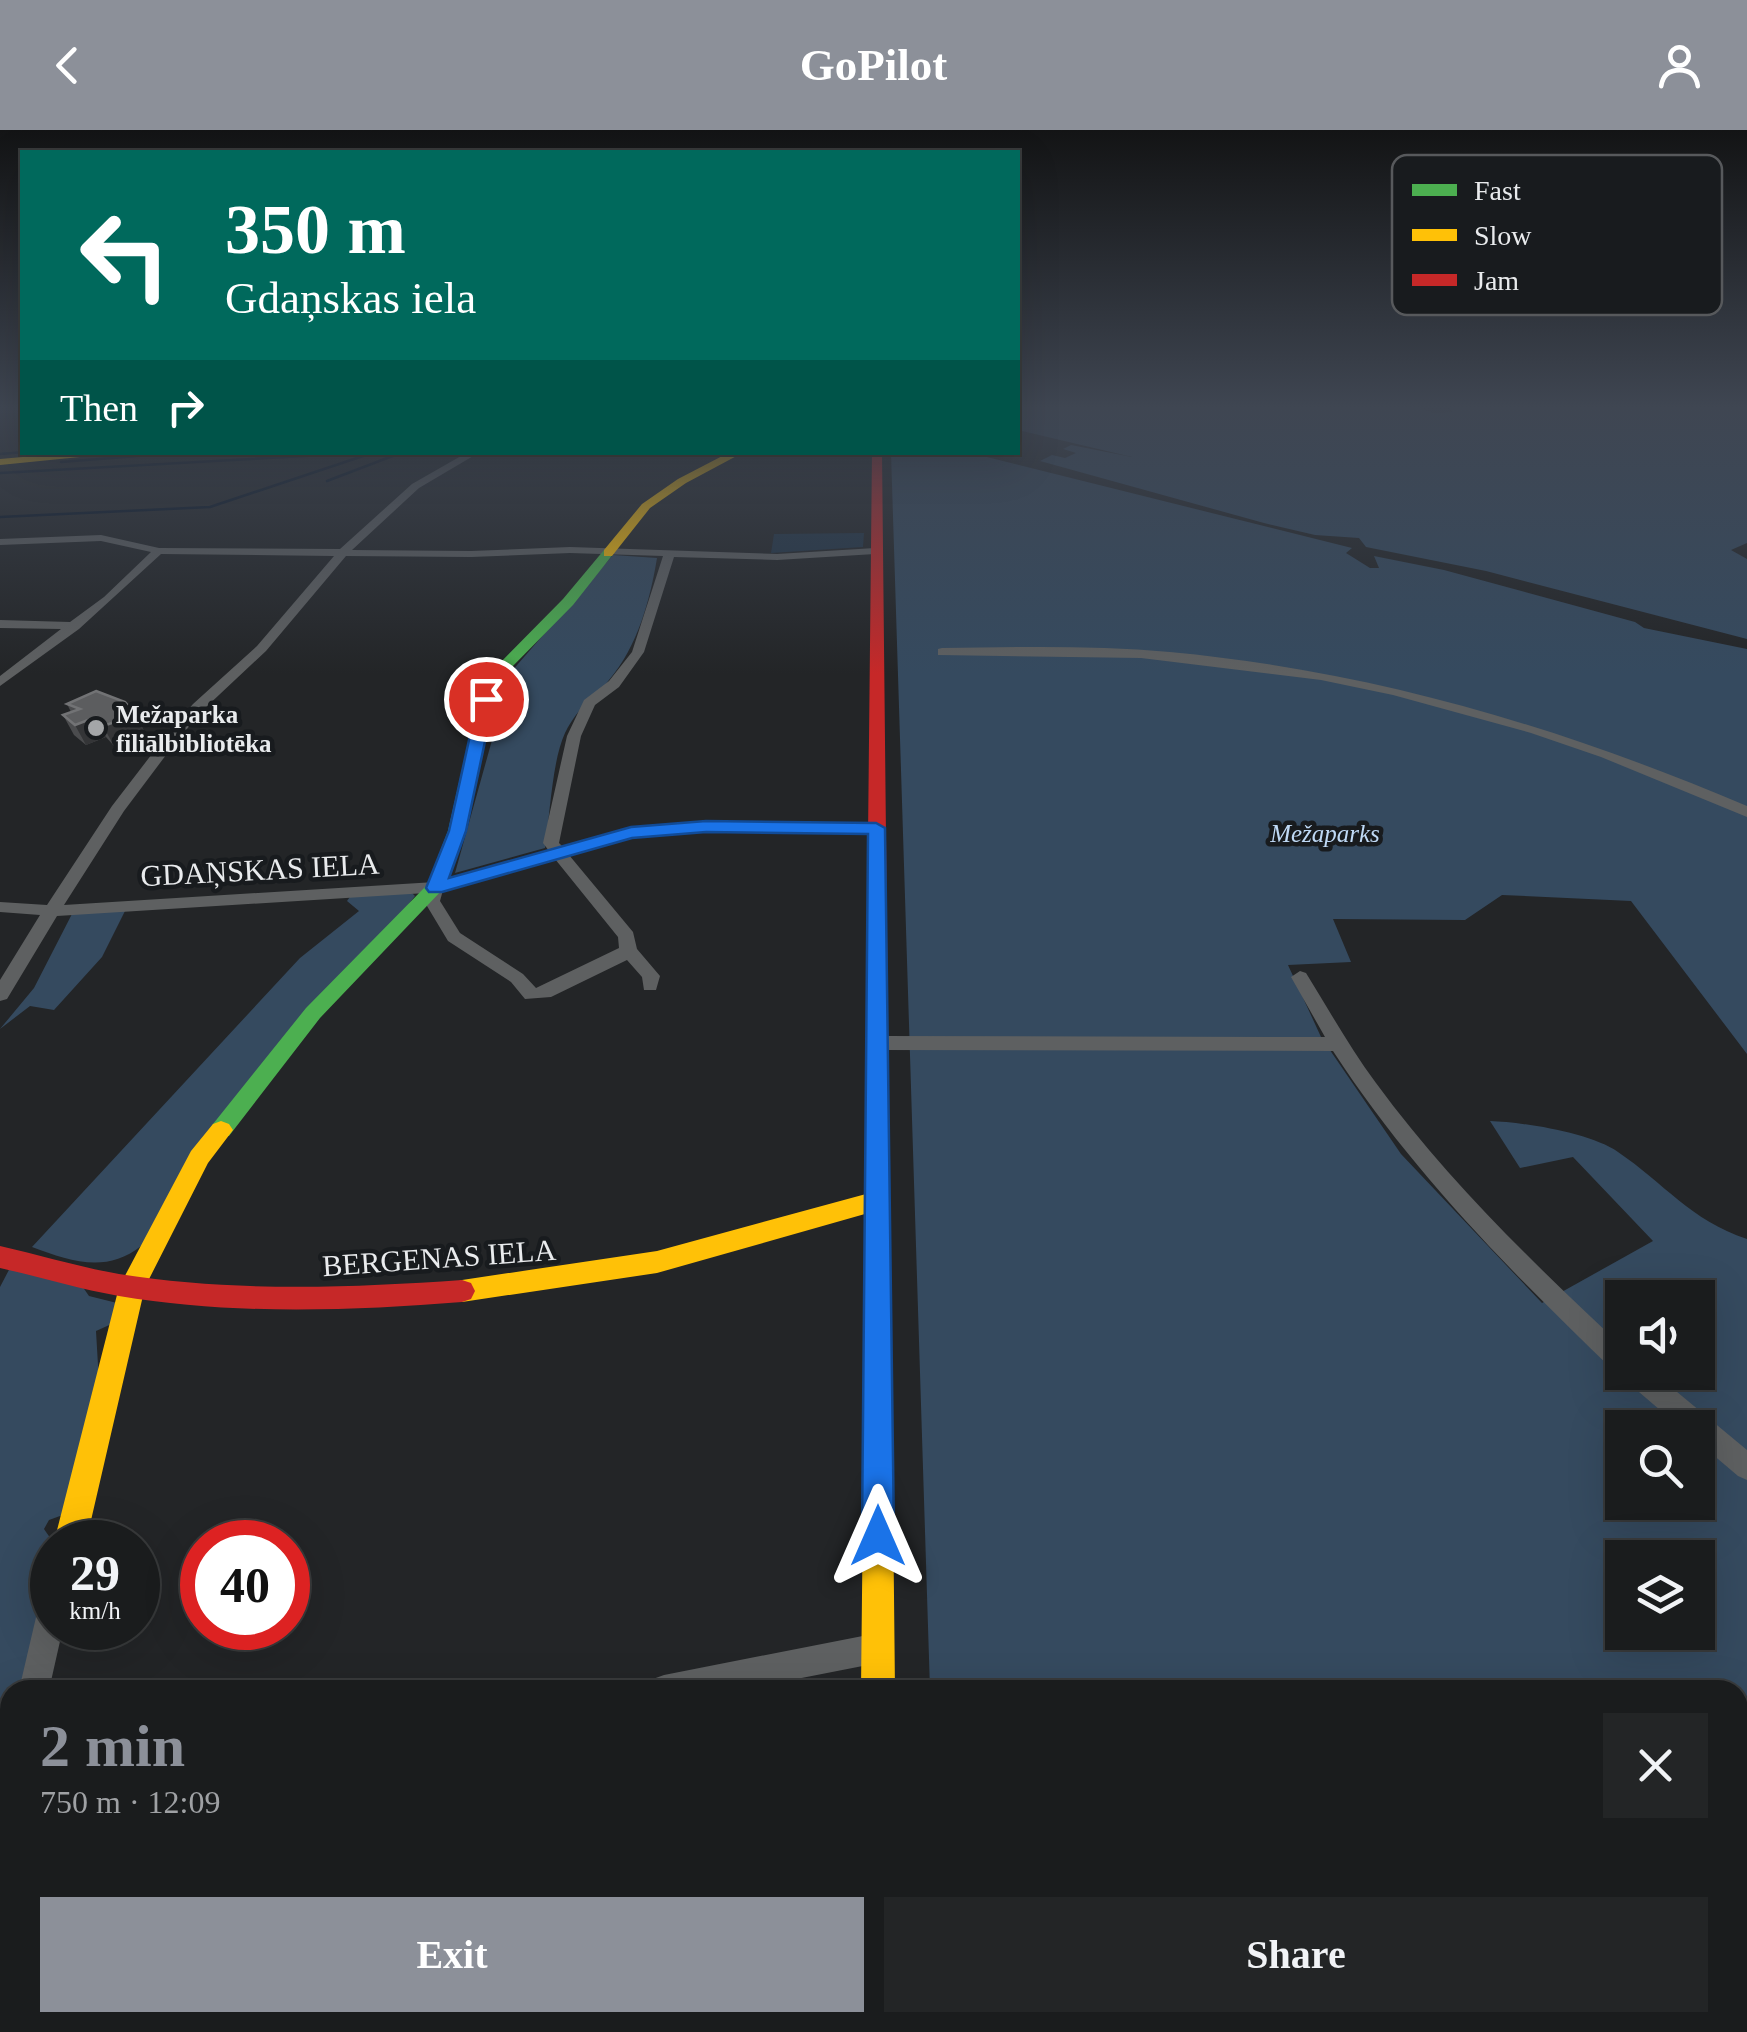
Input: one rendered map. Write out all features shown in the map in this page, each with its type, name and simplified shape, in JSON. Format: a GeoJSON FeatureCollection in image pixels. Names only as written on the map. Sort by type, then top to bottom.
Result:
{"type":"FeatureCollection","features":[{"type":"Feature","properties":{"kind":"street"},"geometry":{"type":"LineString","coordinates":[[0,995],[112,816],[199,706],[269,641],[306,592],[404,497]]}},
{"type":"Feature","properties":{"kind":"street"},"geometry":{"type":"LineString","coordinates":[[628,950],[617,959],[532,995],[517,978],[454,937],[432,901],[458,831],[486,699],[497,673],[568,602],[606,551],[659,497]]}},
{"type":"Feature","properties":{"kind":"street"},"geometry":{"type":"LineString","coordinates":[[877,497],[878,1680]]}},
{"type":"Feature","properties":{"kind":"street"},"geometry":{"type":"LineString","coordinates":[[0,542],[104,539],[144,544],[158,551],[606,551],[776,557],[876,551]]}},
{"type":"Feature","properties":{"kind":"street"},"geometry":{"type":"LineString","coordinates":[[0,682],[75,626],[158,551]]}},
{"type":"Feature","properties":{"kind":"street"},"geometry":{"type":"LineString","coordinates":[[650,986],[650,976],[628,950],[626,936],[551,843],[574,736],[589,703],[614,684],[638,652],[670,554]]}},
{"type":"Feature","properties":{"kind":"street"},"geometry":{"type":"LineString","coordinates":[[0,624],[75,626]]}},
{"type":"Feature","properties":{"kind":"street"},"geometry":{"type":"LineString","coordinates":[[942,652],[1170,656],[1380,687],[1536,727],[1621,758],[1747,812]]}},
{"type":"Feature","properties":{"kind":"street","name":"GDAŅSKAS IELA"},"geometry":{"type":"LineString","coordinates":[[0,907],[54,911],[436,888],[631,833],[706,827],[876,828]]}},
{"type":"Feature","properties":{"kind":"street"},"geometry":{"type":"LineString","coordinates":[[75,1520],[132,1287],[199,1157],[313,1013],[436,888]]}},
{"type":"Feature","properties":{"kind":"street"},"geometry":{"type":"LineString","coordinates":[[1300,977],[1338,1044],[1408,1146],[1511,1258],[1605,1346]]}},
{"type":"Feature","properties":{"kind":"street"},"geometry":{"type":"LineString","coordinates":[[877,1042],[1338,1044]]}},
{"type":"Feature","properties":{"kind":"street","name":"BERGENAS IELA"},"geometry":{"type":"LineString","coordinates":[[0,1257],[132,1287],[284,1298],[390,1296],[583,1276],[682,1254],[878,1201]]}},
{"type":"Feature","properties":{"kind":"street"},"geometry":{"type":"LineString","coordinates":[[1655,1390],[1747,1468]]}},
{"type":"Feature","properties":{"kind":"street"},"geometry":{"type":"LineString","coordinates":[[715,1680],[878,1648]]}},
{"type":"Feature","properties":{"kind":"street"},"geometry":{"type":"LineString","coordinates":[[36,1680],[43,1650]]}},
{"type":"Feature","properties":{"kind":"shaded area"},"geometry":{"type":"Polygon","coordinates":[[[864,533],[863,547],[771,553],[774,534],[864,533]]]}},
{"type":"Feature","properties":{"kind":"green space","name":"Mežaparks"},"geometry":{"type":"Polygon","coordinates":[[[892,497],[1147,497],[1352,548],[1346,553],[1370,568],[1379,568],[1374,556],[1444,570],[1635,622],[1644,628],[1747,649],[1747,1054],[1631,901],[1502,895],[1465,920],[1333,919],[1351,962],[1288,965],[1321,1037],[1401,1154],[1542,1303],[1653,1241],[1573,1157],[1520,1168],[1490,1121],[1556,1130],[1606,1145],[1693,1211],[1747,1239],[1747,1680],[930,1680],[892,497]]]}},
{"type":"Feature","properties":{"kind":"green space"},"geometry":{"type":"Polygon","coordinates":[[[1169,497],[1747,497],[1747,543],[1731,550],[1747,559],[1747,639],[1486,571],[1366,547],[1359,538],[1315,535],[1169,497]]]}},
{"type":"Feature","properties":{"kind":"green space"},"geometry":{"type":"Polygon","coordinates":[[[613,555],[657,558],[651,590],[641,622],[619,667],[565,733],[554,773],[545,848],[455,873],[511,672],[613,555]]]}},
{"type":"Feature","properties":{"kind":"green space"},"geometry":{"type":"Polygon","coordinates":[[[410,891],[415,896],[141,1246],[128,1255],[101,1262],[60,1257],[32,1247],[300,958],[359,911],[347,901],[352,894],[410,891]]]}},
{"type":"Feature","properties":{"kind":"green space"},"geometry":{"type":"Polygon","coordinates":[[[126,909],[102,957],[54,1010],[30,1006],[0,1029],[34,988],[73,912],[126,909]]]}},
{"type":"Feature","properties":{"kind":"green space"},"geometry":{"type":"Polygon","coordinates":[[[11,1266],[80,1283],[89,1296],[117,1303],[116,1322],[96,1331],[99,1382],[71,1512],[49,1520],[30,1520],[30,1650],[34,1650],[25,1680],[0,1680],[0,1287],[11,1266]]]}},
{"type":"Feature","properties":{"kind":"building"},"geometry":{"type":"Polygon","coordinates":[[[96,691],[125,702],[136,715],[103,726],[96,717],[75,725],[63,715],[80,709],[67,704],[96,691]]]}},
{"type":"Feature","properties":{"kind":"waterway"},"geometry":{"type":"LineString","coordinates":[[0,517],[210,507],[241,497]]}},
{"type":"Feature","properties":{"kind":"traffic: fast"},"geometry":{"type":"LineString","coordinates":[[221,1130],[313,1013],[436,887],[457,831],[486,699],[497,673],[568,602],[608,553]]}},
{"type":"Feature","properties":{"kind":"traffic: fast"},"geometry":{"type":"LineString","coordinates":[[877,1030],[878,1501]]}},
{"type":"Feature","properties":{"kind":"traffic: slow"},"geometry":{"type":"LineString","coordinates":[[608,553],[646,506],[659,497]]}},
{"type":"Feature","properties":{"kind":"traffic: slow"},"geometry":{"type":"LineString","coordinates":[[75,1520],[132,1287],[199,1157],[221,1130]]}},
{"type":"Feature","properties":{"kind":"traffic: slow"},"geometry":{"type":"LineString","coordinates":[[462,1291],[657,1262],[877,1201]]}},
{"type":"Feature","properties":{"kind":"traffic: slow"},"geometry":{"type":"LineString","coordinates":[[878,1501],[878,1680]]}},
{"type":"Feature","properties":{"kind":"traffic: jam"},"geometry":{"type":"LineString","coordinates":[[877,497],[877,1030]]}},
{"type":"Feature","properties":{"kind":"traffic: jam"},"geometry":{"type":"LineString","coordinates":[[0,1257],[119,1285],[204,1295],[334,1298],[462,1291]]}},
{"type":"Feature","properties":{"kind":"place","name":"Mežaparka filiālbibliotēka"},"geometry":{"type":"Point","coordinates":[96,728]}},
{"type":"Feature","properties":{"kind":"route"},"geometry":{"type":"LineString","coordinates":[[486,699],[458,831],[436,888],[631,833],[706,827],[876,828],[878,1536]]}}]}
